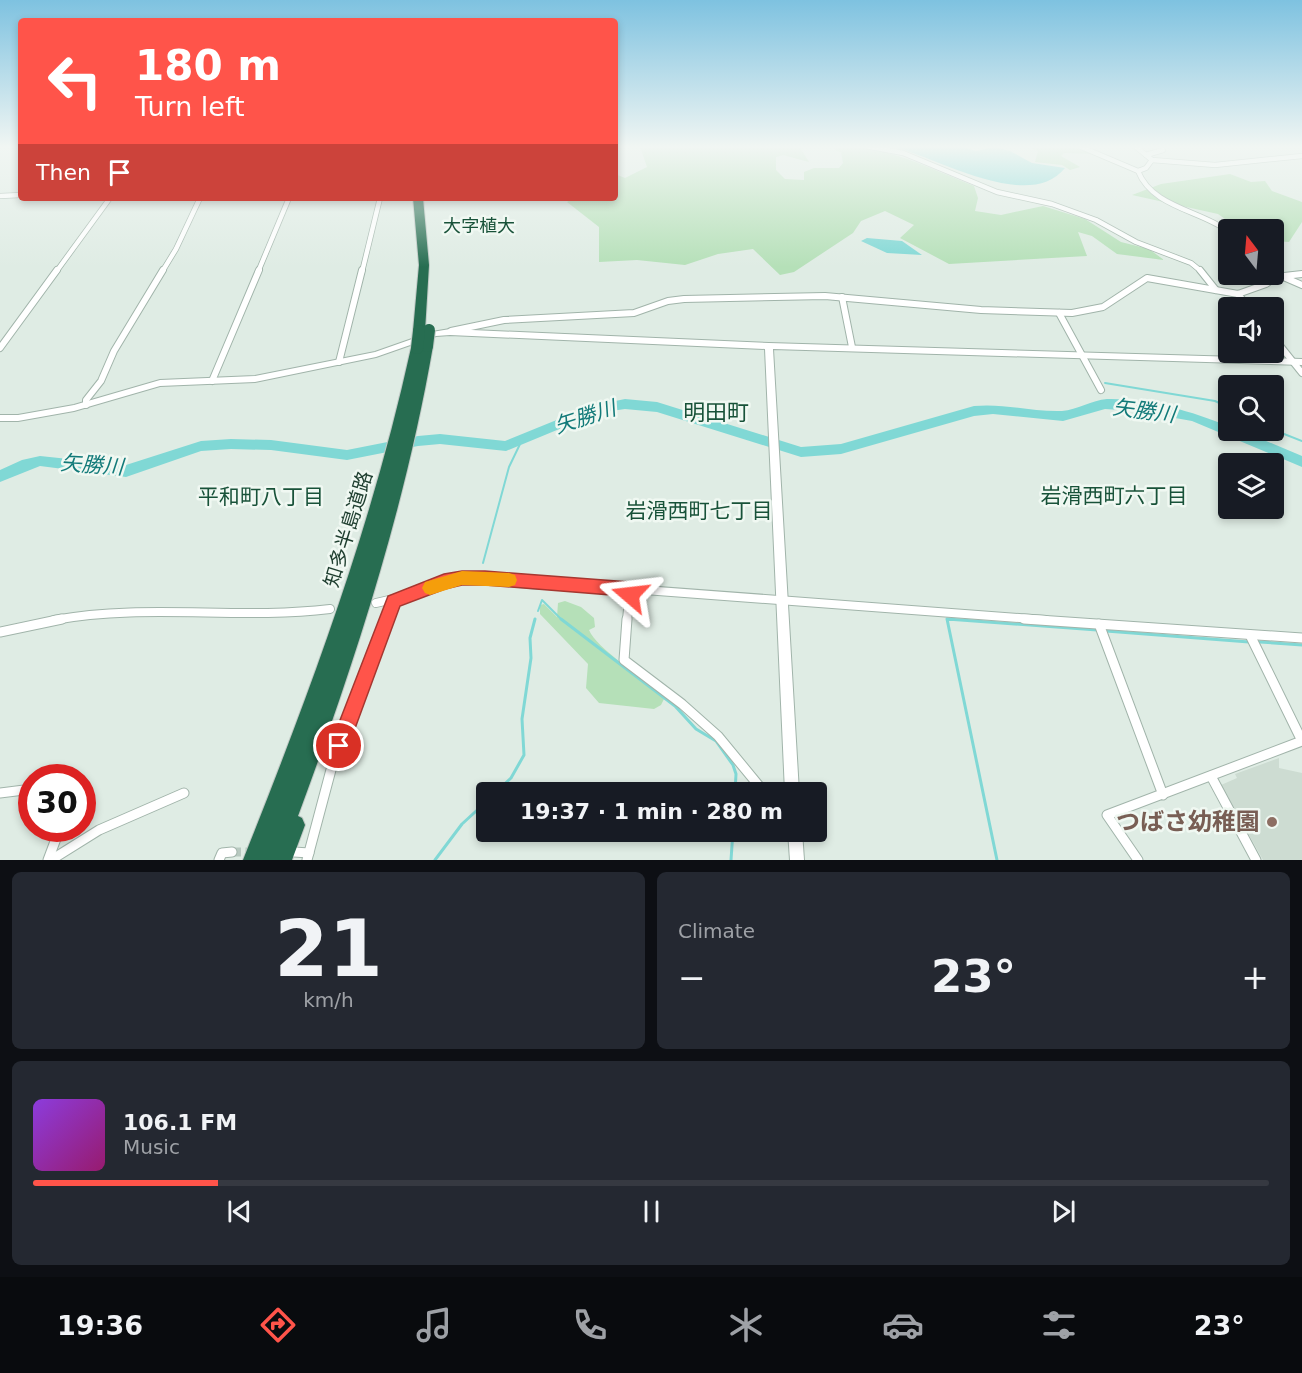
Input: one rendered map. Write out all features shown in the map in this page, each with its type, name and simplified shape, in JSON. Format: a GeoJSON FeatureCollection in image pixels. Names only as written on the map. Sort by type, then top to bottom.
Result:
{"type":"FeatureCollection","features":[{"type":"Feature","properties":{"kind":"highway","name":"知多半島道路"},"geometry":{"type":"LineString","coordinates":[[417,201],[424,265],[424,331]]}},
{"type":"Feature","properties":{"kind":"highway","name":"知多半島道路"},"geometry":{"type":"LineString","coordinates":[[272,860],[364,599],[409,419],[422,347],[433,264],[425,201]]}},
{"type":"Feature","properties":{"kind":"highway","name":"知多半島道路"},"geometry":{"type":"LineString","coordinates":[[253,860],[318,688],[396,470]]}},
{"type":"Feature","properties":{"kind":"highway"},"geometry":{"type":"LineString","coordinates":[[288,856],[305,798],[301,783]]}},
{"type":"Feature","properties":{"kind":"street"},"geometry":{"type":"LineString","coordinates":[[983,186],[997,192],[1052,204],[1096,220],[1136,242],[1191,263],[1205,274],[1216,290]]}},
{"type":"Feature","properties":{"kind":"street"},"geometry":{"type":"LineString","coordinates":[[1145,186],[1152,193],[1218,223]]}},
{"type":"Feature","properties":{"kind":"street"},"geometry":{"type":"LineString","coordinates":[[0,196],[18,195]]}},
{"type":"Feature","properties":{"kind":"street"},"geometry":{"type":"LineString","coordinates":[[0,348],[108,201]]}},
{"type":"Feature","properties":{"kind":"street"},"geometry":{"type":"LineString","coordinates":[[86,405],[176,249],[199,201]]}},
{"type":"Feature","properties":{"kind":"street"},"geometry":{"type":"LineString","coordinates":[[212,381],[288,201]]}},
{"type":"Feature","properties":{"kind":"street"},"geometry":{"type":"LineString","coordinates":[[339,362],[379,201]]}},
{"type":"Feature","properties":{"kind":"street"},"geometry":{"type":"LineString","coordinates":[[1284,275],[1302,274]]}},
{"type":"Feature","properties":{"kind":"street"},"geometry":{"type":"LineString","coordinates":[[1284,276],[1302,285]]}},
{"type":"Feature","properties":{"kind":"street"},"geometry":{"type":"LineString","coordinates":[[0,418],[18,418],[86,405],[160,383],[255,379],[376,354],[435,334],[485,323],[564,314],[634,313],[675,300],[795,296],[842,297],[981,310],[1059,313],[1081,312],[1103,307],[1142,279],[1147,278],[1238,294],[1266,285]]}},
{"type":"Feature","properties":{"kind":"street"},"geometry":{"type":"LineString","coordinates":[[842,297],[852,347]]}},
{"type":"Feature","properties":{"kind":"street"},"geometry":{"type":"LineString","coordinates":[[1059,313],[1101,390]]}},
{"type":"Feature","properties":{"kind":"street"},"geometry":{"type":"LineString","coordinates":[[450,332],[769,346],[1297,362]]}},
{"type":"Feature","properties":{"kind":"street"},"geometry":{"type":"LineString","coordinates":[[769,346],[792,782]]}},
{"type":"Feature","properties":{"kind":"street"},"geometry":{"type":"LineString","coordinates":[[1284,348],[1297,362],[1302,373]]}},
{"type":"Feature","properties":{"kind":"street"},"geometry":{"type":"LineString","coordinates":[[376,603],[393,601],[444,582],[462,578],[485,578],[783,602],[1302,638]]}},
{"type":"Feature","properties":{"kind":"street"},"geometry":{"type":"LineString","coordinates":[[630,589],[624,660],[682,704],[718,736],[756,782]]}},
{"type":"Feature","properties":{"kind":"street"},"geometry":{"type":"LineString","coordinates":[[288,856],[308,856],[332,766],[393,601]]}},
{"type":"Feature","properties":{"kind":"street"},"geometry":{"type":"LineString","coordinates":[[0,632],[58,619],[130,611],[274,615],[330,609]]}},
{"type":"Feature","properties":{"kind":"street"},"geometry":{"type":"LineString","coordinates":[[1099,624],[1163,795]]}},
{"type":"Feature","properties":{"kind":"street"},"geometry":{"type":"LineString","coordinates":[[1138,860],[1107,815],[1302,741],[1250,635]]}},
{"type":"Feature","properties":{"kind":"street"},"geometry":{"type":"LineString","coordinates":[[1210,776],[1256,860]]}},
{"type":"Feature","properties":{"kind":"street"},"geometry":{"type":"LineString","coordinates":[[0,793],[18,791]]}},
{"type":"Feature","properties":{"kind":"street"},"geometry":{"type":"LineString","coordinates":[[49,860],[84,837],[111,823],[184,793]]}},
{"type":"Feature","properties":{"kind":"street"},"geometry":{"type":"LineString","coordinates":[[49,860],[55,842]]}},
{"type":"Feature","properties":{"kind":"street"},"geometry":{"type":"LineString","coordinates":[[796,842],[797,860]]}},
{"type":"Feature","properties":{"kind":"street"},"geometry":{"type":"LineString","coordinates":[[219,860],[222,853],[232,852]]}},
{"type":"Feature","properties":{"kind":"shaded area","name":"つばさ幼稚園"},"geometry":{"type":"Polygon","coordinates":[[[1279,758],[1279,768],[1302,773],[1302,860],[1263,860],[1221,785],[1237,778],[1235,774],[1279,758]]]}},
{"type":"Feature","properties":{"kind":"green space"},"geometry":{"type":"Polygon","coordinates":[[[618,186],[974,186],[978,198],[975,211],[1001,215],[1043,206],[1085,219],[1121,242],[1149,249],[1164,260],[1117,254],[1092,236],[1078,232],[1087,256],[949,264],[900,238],[914,225],[885,211],[861,221],[853,233],[794,272],[780,275],[753,249],[718,254],[685,265],[637,260],[599,262],[599,227],[567,202],[618,201],[618,186]]]}},
{"type":"Feature","properties":{"kind":"green space"},"geometry":{"type":"Polygon","coordinates":[[[1155,186],[1269,186],[1272,191],[1302,202],[1302,222],[1289,242],[1284,242],[1284,219],[1225,219],[1218,214],[1132,195],[1155,186]]]}},
{"type":"Feature","properties":{"kind":"green space"},"geometry":{"type":"Polygon","coordinates":[[[565,601],[581,607],[594,618],[595,627],[589,630],[593,637],[610,654],[661,692],[665,697],[661,705],[654,709],[599,703],[586,688],[588,664],[540,614],[540,605],[544,604],[557,617],[558,603],[565,601]]]}},
{"type":"Feature","properties":{"kind":"water"},"geometry":{"type":"Polygon","coordinates":[[[867,238],[902,241],[922,255],[887,253],[861,241],[867,238]]]}},
{"type":"Feature","properties":{"kind":"waterway"},"geometry":{"type":"LineString","coordinates":[[1105,383],[1218,402]]}},
{"type":"Feature","properties":{"kind":"waterway","name":"矢勝川"},"geometry":{"type":"LineString","coordinates":[[0,476],[40,461],[126,471],[201,446],[231,444],[271,445],[347,455],[440,439],[506,446],[596,409],[625,404],[657,407],[801,452],[841,449],[974,411],[993,409],[1063,416],[1105,404],[1136,406],[1194,417],[1302,462]]}},
{"type":"Feature","properties":{"kind":"waterway"},"geometry":{"type":"LineString","coordinates":[[1284,434],[1302,441]]}},
{"type":"Feature","properties":{"kind":"waterway"},"geometry":{"type":"LineString","coordinates":[[483,563],[509,467],[521,442]]}},
{"type":"Feature","properties":{"kind":"waterway"},"geometry":{"type":"LineString","coordinates":[[486,584],[539,589]]}},
{"type":"Feature","properties":{"kind":"waterway"},"geometry":{"type":"LineString","coordinates":[[538,611],[542,600],[561,619]]}},
{"type":"Feature","properties":{"kind":"waterway"},"geometry":{"type":"LineString","coordinates":[[507,782],[524,755],[522,719],[531,658],[530,638],[535,619]]}},
{"type":"Feature","properties":{"kind":"waterway"},"geometry":{"type":"LineString","coordinates":[[561,619],[675,706],[696,729],[716,741],[733,765],[736,782]]}},
{"type":"Feature","properties":{"kind":"waterway"},"geometry":{"type":"LineString","coordinates":[[947,620],[961,620]]}},
{"type":"Feature","properties":{"kind":"waterway"},"geometry":{"type":"LineString","coordinates":[[947,620],[997,860]]}},
{"type":"Feature","properties":{"kind":"waterway"},"geometry":{"type":"LineString","coordinates":[[947,620],[961,620]]}},
{"type":"Feature","properties":{"kind":"waterway"},"geometry":{"type":"LineString","coordinates":[[961,620],[1097,630]]}},
{"type":"Feature","properties":{"kind":"waterway"},"geometry":{"type":"LineString","coordinates":[[1106,631],[1249,642]]}},
{"type":"Feature","properties":{"kind":"waterway"},"geometry":{"type":"LineString","coordinates":[[1260,642],[1302,645]]}},
{"type":"Feature","properties":{"kind":"waterway"},"geometry":{"type":"LineString","coordinates":[[435,860],[462,824],[476,811]]}},
{"type":"Feature","properties":{"kind":"waterway"},"geometry":{"type":"LineString","coordinates":[[731,860],[732,842]]}},
{"type":"Feature","properties":{"kind":"tunnel"},"geometry":{"type":"LineString","coordinates":[[232,852],[253,852]]}},
{"type":"Feature","properties":{"kind":"slow traffic"},"geometry":{"type":"LineString","coordinates":[[430,588],[462,578],[509,580]]}},
{"type":"Feature","properties":{"kind":"place","name":"つばさ幼稚園"},"geometry":{"type":"Point","coordinates":[1272,822]}},
{"type":"Feature","properties":{"kind":"district","name":"大字植大"},"geometry":{"type":"Point","coordinates":[479,225]}},
{"type":"Feature","properties":{"kind":"district","name":"明田町"},"geometry":{"type":"Point","coordinates":[716,412]}},
{"type":"Feature","properties":{"kind":"district","name":"岩滑西町六丁目"},"geometry":{"type":"Point","coordinates":[1114,496]}},
{"type":"Feature","properties":{"kind":"district","name":"平和町八丁目"},"geometry":{"type":"Point","coordinates":[261,497]}},
{"type":"Feature","properties":{"kind":"district","name":"岩滑西町七丁目"},"geometry":{"type":"Point","coordinates":[699,511]}},
{"type":"Feature","properties":{"kind":"route"},"geometry":{"type":"LineString","coordinates":[[339,746],[393,601],[407,598],[444,582],[462,578],[630,589],[630,595]]}}]}
